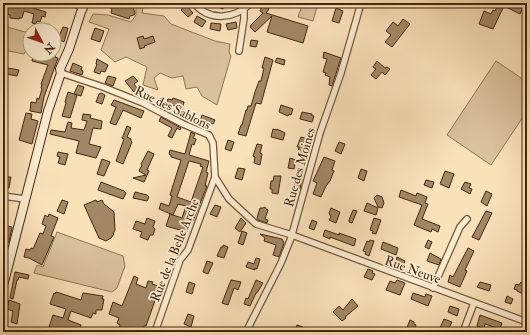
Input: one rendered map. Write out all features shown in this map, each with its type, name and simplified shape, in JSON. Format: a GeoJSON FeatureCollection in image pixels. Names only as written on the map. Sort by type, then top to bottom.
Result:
{"type":"FeatureCollection","features":[{"type":"Feature","properties":{"kind":"main road"},"geometry":{"type":"LineString","coordinates":[[3,286],[48,111],[61,73],[66,69],[84,13],[84,6]]}},
{"type":"Feature","properties":{"kind":"street"},"geometry":{"type":"LineString","coordinates":[[75,3],[84,6]]}},
{"type":"Feature","properties":{"kind":"street"},"geometry":{"type":"LineString","coordinates":[[194,3],[198,8],[208,14],[229,16],[244,10],[251,3]]}},
{"type":"Feature","properties":{"kind":"street","name":"Rue des Moines"},"geometry":{"type":"LineString","coordinates":[[246,332],[281,263],[292,235],[320,133],[341,73],[361,3]]}},
{"type":"Feature","properties":{"kind":"street"},"geometry":{"type":"LineString","coordinates":[[239,51],[244,10]]}},
{"type":"Feature","properties":{"kind":"street","name":"Rue des Sablons"},"geometry":{"type":"LineString","coordinates":[[61,73],[103,87],[143,103],[183,124],[209,135],[213,143],[215,177],[229,199],[256,224],[292,235]]}},
{"type":"Feature","properties":{"kind":"street","name":"Rue de la Belle Arche"},"geometry":{"type":"LineString","coordinates":[[155,332],[180,260],[188,250],[215,177]]}},
{"type":"Feature","properties":{"kind":"street"},"geometry":{"type":"LineString","coordinates":[[3,196],[25,199]]}},
{"type":"Feature","properties":{"kind":"street"},"geometry":{"type":"LineString","coordinates":[[434,288],[460,227],[467,219]]}},
{"type":"Feature","properties":{"kind":"street","name":"Rue Neuve"},"geometry":{"type":"LineString","coordinates":[[292,235],[527,322]]}},
{"type":"Feature","properties":{"kind":"street"},"geometry":{"type":"LineString","coordinates":[[463,332],[474,303]]}},
{"type":"Feature","properties":{"kind":"shaded area"},"geometry":{"type":"Polygon","coordinates":[[[136,3],[144,3],[142,13],[164,16],[171,24],[215,41],[230,44],[229,52],[231,56],[217,105],[202,96],[197,87],[186,89],[183,76],[172,78],[160,73],[154,78],[158,90],[143,85],[147,67],[126,57],[115,62],[101,50],[109,29],[89,22],[93,14],[108,15],[131,22],[136,15],[136,3]]]}},
{"type":"Feature","properties":{"kind":"shaded area"},"geometry":{"type":"Polygon","coordinates":[[[303,3],[318,3],[313,21],[298,17],[303,3]]]}},
{"type":"Feature","properties":{"kind":"shaded area"},"geometry":{"type":"Polygon","coordinates":[[[5,27],[7,27],[22,31],[22,54],[9,51],[3,52],[3,31],[5,27]]]}},
{"type":"Feature","properties":{"kind":"shaded area"},"geometry":{"type":"Polygon","coordinates":[[[496,61],[527,82],[527,111],[491,165],[447,135],[496,61]]]}},
{"type":"Feature","properties":{"kind":"shaded area"},"geometry":{"type":"Polygon","coordinates":[[[57,232],[123,256],[125,266],[117,288],[112,292],[34,273],[37,265],[43,267],[57,232]]]}},
{"type":"Feature","properties":{"kind":"building"},"geometry":{"type":"Polygon","coordinates":[[[3,3],[19,3],[33,6],[33,8],[46,12],[45,17],[42,16],[40,22],[32,22],[34,14],[24,11],[22,18],[19,19],[10,18],[10,15],[3,13],[3,3]]]}},
{"type":"Feature","properties":{"kind":"building"},"geometry":{"type":"Polygon","coordinates":[[[114,3],[124,3],[129,5],[130,3],[134,3],[134,15],[130,16],[129,19],[111,13],[112,9],[109,7],[110,4],[114,5],[114,3]]]}},
{"type":"Feature","properties":{"kind":"building"},"geometry":{"type":"Polygon","coordinates":[[[224,3],[223,9],[209,4],[224,3]]]}},
{"type":"Feature","properties":{"kind":"building"},"geometry":{"type":"Polygon","coordinates":[[[499,3],[509,3],[517,7],[519,3],[524,5],[520,14],[504,6],[493,29],[479,24],[484,11],[491,14],[493,10],[495,11],[499,3]]]}},
{"type":"Feature","properties":{"kind":"building"},"geometry":{"type":"Polygon","coordinates":[[[186,5],[193,13],[188,17],[181,10],[186,5]]]}},
{"type":"Feature","properties":{"kind":"building"},"geometry":{"type":"Polygon","coordinates":[[[263,5],[269,9],[266,13],[308,26],[303,43],[267,32],[272,16],[255,32],[250,27],[263,13],[260,11],[263,5]]]}},
{"type":"Feature","properties":{"kind":"building"},"geometry":{"type":"Polygon","coordinates":[[[336,8],[343,11],[339,23],[332,21],[336,8]]]}},
{"type":"Feature","properties":{"kind":"building"},"geometry":{"type":"Polygon","coordinates":[[[197,16],[206,21],[202,27],[194,22],[197,16]]]}},
{"type":"Feature","properties":{"kind":"building"},"geometry":{"type":"Polygon","coordinates":[[[403,19],[410,24],[392,47],[385,42],[391,35],[386,31],[393,22],[398,26],[403,19]]]}},
{"type":"Feature","properties":{"kind":"building"},"geometry":{"type":"Polygon","coordinates":[[[236,22],[237,28],[228,30],[226,24],[236,22]]]}},
{"type":"Feature","properties":{"kind":"building"},"geometry":{"type":"Polygon","coordinates":[[[211,23],[221,24],[220,31],[210,29],[211,23]]]}},
{"type":"Feature","properties":{"kind":"building"},"geometry":{"type":"Polygon","coordinates":[[[63,27],[68,28],[64,42],[62,41],[63,27]]]}},
{"type":"Feature","properties":{"kind":"building"},"geometry":{"type":"Polygon","coordinates":[[[95,28],[104,31],[100,42],[91,39],[95,28]]]}},
{"type":"Feature","properties":{"kind":"building"},"geometry":{"type":"Polygon","coordinates":[[[143,36],[144,39],[153,36],[155,42],[140,49],[137,38],[143,36]]]}},
{"type":"Feature","properties":{"kind":"building"},"geometry":{"type":"Polygon","coordinates":[[[251,40],[258,41],[256,47],[250,46],[251,40]]]}},
{"type":"Feature","properties":{"kind":"building"},"geometry":{"type":"Polygon","coordinates":[[[324,52],[341,58],[332,86],[329,85],[330,77],[325,75],[326,73],[323,72],[327,59],[323,58],[324,52]]]}},
{"type":"Feature","properties":{"kind":"building"},"geometry":{"type":"Polygon","coordinates":[[[265,57],[273,60],[261,104],[256,103],[246,136],[238,134],[246,110],[248,106],[251,106],[259,81],[261,81],[265,57]]]}},
{"type":"Feature","properties":{"kind":"building"},"geometry":{"type":"Polygon","coordinates":[[[277,58],[285,60],[284,65],[275,62],[277,58]]]}},
{"type":"Feature","properties":{"kind":"building"},"geometry":{"type":"Polygon","coordinates":[[[97,59],[108,65],[105,72],[101,71],[100,74],[94,72],[97,59]]]}},
{"type":"Feature","properties":{"kind":"building"},"geometry":{"type":"Polygon","coordinates":[[[377,61],[385,68],[387,67],[390,69],[385,75],[382,72],[376,79],[371,75],[376,69],[373,67],[377,61]]]}},
{"type":"Feature","properties":{"kind":"building"},"geometry":{"type":"Polygon","coordinates":[[[36,62],[57,62],[44,97],[41,113],[30,111],[31,102],[36,103],[37,98],[39,99],[42,89],[41,84],[48,65],[36,62]]]}},
{"type":"Feature","properties":{"kind":"building"},"geometry":{"type":"Polygon","coordinates":[[[73,63],[82,67],[82,75],[70,71],[73,63]]]}},
{"type":"Feature","properties":{"kind":"building"},"geometry":{"type":"Polygon","coordinates":[[[8,68],[19,70],[17,76],[6,74],[8,68]]]}},
{"type":"Feature","properties":{"kind":"building"},"geometry":{"type":"Polygon","coordinates":[[[108,76],[116,78],[113,86],[105,83],[108,76]]]}},
{"type":"Feature","properties":{"kind":"building"},"geometry":{"type":"Polygon","coordinates":[[[133,76],[138,81],[134,84],[137,88],[134,92],[125,81],[133,76]]]}},
{"type":"Feature","properties":{"kind":"building"},"geometry":{"type":"Polygon","coordinates":[[[78,85],[84,87],[81,96],[74,94],[78,85]]]}},
{"type":"Feature","properties":{"kind":"building"},"geometry":{"type":"Polygon","coordinates":[[[68,92],[77,95],[70,118],[62,116],[68,92]]]}},
{"type":"Feature","properties":{"kind":"building"},"geometry":{"type":"Polygon","coordinates":[[[101,93],[105,95],[102,104],[96,102],[99,94],[101,93]]]}},
{"type":"Feature","properties":{"kind":"building"},"geometry":{"type":"Polygon","coordinates":[[[160,98],[167,103],[168,99],[172,100],[173,98],[184,102],[182,111],[178,109],[178,107],[169,104],[165,110],[157,106],[160,98]]]}},
{"type":"Feature","properties":{"kind":"building"},"geometry":{"type":"Polygon","coordinates":[[[114,100],[144,111],[141,118],[123,110],[116,125],[110,123],[116,107],[111,105],[114,100]]]}},
{"type":"Feature","properties":{"kind":"building"},"geometry":{"type":"Polygon","coordinates":[[[281,105],[293,109],[291,115],[289,114],[288,116],[279,112],[281,105]]]}},
{"type":"Feature","properties":{"kind":"building"},"geometry":{"type":"Polygon","coordinates":[[[302,112],[312,114],[312,116],[314,116],[312,122],[300,119],[302,112]]]}},
{"type":"Feature","properties":{"kind":"building"},"geometry":{"type":"Polygon","coordinates":[[[26,113],[32,114],[31,119],[38,121],[32,144],[19,140],[26,113]]]}},
{"type":"Feature","properties":{"kind":"building"},"geometry":{"type":"Polygon","coordinates":[[[83,114],[91,115],[90,118],[102,121],[101,129],[93,128],[89,144],[101,147],[96,158],[76,153],[79,141],[50,134],[51,130],[65,132],[68,122],[72,123],[71,128],[84,130],[87,121],[82,120],[83,114]]]}},
{"type":"Feature","properties":{"kind":"building"},"geometry":{"type":"Polygon","coordinates":[[[181,114],[200,121],[202,115],[215,120],[213,124],[208,123],[206,129],[180,118],[181,114]]]}},
{"type":"Feature","properties":{"kind":"building"},"geometry":{"type":"Polygon","coordinates":[[[161,117],[181,128],[180,130],[177,128],[172,138],[168,136],[172,128],[159,121],[161,117]]]}},
{"type":"Feature","properties":{"kind":"building"},"geometry":{"type":"Polygon","coordinates":[[[127,126],[131,128],[127,137],[131,139],[132,142],[123,164],[116,161],[127,126]]]}},
{"type":"Feature","properties":{"kind":"building"},"geometry":{"type":"Polygon","coordinates":[[[273,129],[277,129],[285,133],[283,140],[271,137],[273,129]]]}},
{"type":"Feature","properties":{"kind":"building"},"geometry":{"type":"Polygon","coordinates":[[[191,132],[195,134],[193,138],[196,139],[194,145],[192,144],[189,155],[209,161],[206,172],[208,173],[205,186],[207,186],[187,232],[166,226],[170,214],[173,215],[159,209],[161,203],[169,206],[172,196],[170,195],[181,160],[171,157],[169,154],[170,150],[185,154],[191,132]],[[189,161],[177,197],[191,202],[203,167],[200,166],[201,164],[189,161]],[[178,204],[173,215],[182,218],[186,206],[178,204]]]}},
{"type":"Feature","properties":{"kind":"building"},"geometry":{"type":"Polygon","coordinates":[[[301,137],[308,139],[304,153],[298,152],[299,147],[297,147],[301,137]]]}},
{"type":"Feature","properties":{"kind":"building"},"geometry":{"type":"Polygon","coordinates":[[[228,140],[234,142],[231,151],[225,149],[228,140]]]}},
{"type":"Feature","properties":{"kind":"building"},"geometry":{"type":"Polygon","coordinates":[[[339,142],[345,144],[341,154],[335,151],[339,142]]]}},
{"type":"Feature","properties":{"kind":"building"},"geometry":{"type":"Polygon","coordinates":[[[257,144],[262,145],[260,165],[254,163],[255,157],[253,156],[257,144]]]}},
{"type":"Feature","properties":{"kind":"building"},"geometry":{"type":"Polygon","coordinates":[[[148,151],[154,154],[147,170],[149,171],[144,182],[133,178],[146,175],[139,171],[148,151]]]}},
{"type":"Feature","properties":{"kind":"building"},"geometry":{"type":"Polygon","coordinates":[[[58,152],[68,154],[65,165],[58,163],[60,157],[57,156],[58,152]]]}},
{"type":"Feature","properties":{"kind":"building"},"geometry":{"type":"Polygon","coordinates":[[[324,157],[335,161],[332,170],[334,171],[321,197],[313,194],[317,183],[313,181],[324,157]]]}},
{"type":"Feature","properties":{"kind":"building"},"geometry":{"type":"Polygon","coordinates":[[[290,158],[296,160],[294,169],[288,168],[290,158]]]}},
{"type":"Feature","properties":{"kind":"building"},"geometry":{"type":"Polygon","coordinates":[[[102,159],[110,162],[104,176],[97,174],[102,159]]]}},
{"type":"Feature","properties":{"kind":"building"},"geometry":{"type":"Polygon","coordinates":[[[238,168],[245,169],[242,180],[235,178],[238,168]]]}},
{"type":"Feature","properties":{"kind":"building"},"geometry":{"type":"Polygon","coordinates":[[[361,169],[367,171],[364,181],[358,178],[361,169]]]}},
{"type":"Feature","properties":{"kind":"building"},"geometry":{"type":"Polygon","coordinates":[[[445,171],[454,174],[449,188],[440,184],[445,171]]]}},
{"type":"Feature","properties":{"kind":"building"},"geometry":{"type":"Polygon","coordinates":[[[296,175],[301,176],[302,179],[300,189],[294,187],[296,175]]]}},
{"type":"Feature","properties":{"kind":"building"},"geometry":{"type":"Polygon","coordinates":[[[274,176],[281,176],[278,194],[272,193],[272,189],[270,189],[271,181],[273,181],[274,176]]]}},
{"type":"Feature","properties":{"kind":"building"},"geometry":{"type":"Polygon","coordinates":[[[4,177],[11,177],[9,188],[3,188],[4,177]]]}},
{"type":"Feature","properties":{"kind":"building"},"geometry":{"type":"Polygon","coordinates":[[[426,180],[434,182],[432,188],[424,185],[426,180]]]}},
{"type":"Feature","properties":{"kind":"building"},"geometry":{"type":"Polygon","coordinates":[[[101,182],[124,191],[126,193],[123,199],[98,190],[101,182]]]}},
{"type":"Feature","properties":{"kind":"building"},"geometry":{"type":"Polygon","coordinates":[[[465,182],[471,184],[469,188],[472,189],[470,194],[461,189],[465,182]]]}},
{"type":"Feature","properties":{"kind":"building"},"geometry":{"type":"Polygon","coordinates":[[[401,190],[416,196],[417,193],[427,197],[425,203],[428,204],[422,219],[440,226],[438,232],[432,229],[431,232],[414,225],[422,205],[399,197],[401,190]]]}},
{"type":"Feature","properties":{"kind":"building"},"geometry":{"type":"Polygon","coordinates":[[[486,191],[492,194],[487,206],[481,202],[486,191]]]}},
{"type":"Feature","properties":{"kind":"building"},"geometry":{"type":"Polygon","coordinates":[[[135,192],[147,195],[149,197],[147,201],[133,198],[135,192]]]}},
{"type":"Feature","properties":{"kind":"building"},"geometry":{"type":"Polygon","coordinates":[[[377,195],[382,197],[384,203],[382,208],[378,207],[374,198],[377,195]]]}},
{"type":"Feature","properties":{"kind":"building"},"geometry":{"type":"Polygon","coordinates":[[[62,200],[68,202],[64,214],[57,211],[62,200]]]}},
{"type":"Feature","properties":{"kind":"building"},"geometry":{"type":"Polygon","coordinates":[[[96,200],[97,202],[102,200],[104,204],[114,212],[114,234],[106,241],[99,238],[84,205],[96,200]]]}},
{"type":"Feature","properties":{"kind":"building"},"geometry":{"type":"Polygon","coordinates":[[[367,203],[378,208],[376,215],[364,211],[367,203]]]}},
{"type":"Feature","properties":{"kind":"building"},"geometry":{"type":"Polygon","coordinates":[[[215,205],[221,207],[217,217],[210,214],[215,205]]]}},
{"type":"Feature","properties":{"kind":"building"},"geometry":{"type":"Polygon","coordinates":[[[265,207],[268,210],[265,219],[268,220],[267,223],[258,220],[257,218],[260,208],[265,207]]]}},
{"type":"Feature","properties":{"kind":"building"},"geometry":{"type":"Polygon","coordinates":[[[331,208],[340,212],[336,223],[329,220],[331,217],[329,213],[331,208]]]}},
{"type":"Feature","properties":{"kind":"building"},"geometry":{"type":"Polygon","coordinates":[[[353,210],[357,211],[352,223],[349,222],[349,220],[353,210]]]}},
{"type":"Feature","properties":{"kind":"building"},"geometry":{"type":"Polygon","coordinates":[[[486,211],[492,213],[479,240],[472,237],[486,211]]]}},
{"type":"Feature","properties":{"kind":"building"},"geometry":{"type":"Polygon","coordinates":[[[49,214],[58,218],[51,236],[54,237],[42,265],[24,257],[26,249],[33,249],[40,233],[43,234],[46,226],[42,224],[45,215],[48,217],[49,214]]]}},
{"type":"Feature","properties":{"kind":"building"},"geometry":{"type":"Polygon","coordinates":[[[147,218],[155,221],[153,235],[150,235],[148,240],[140,237],[142,232],[133,229],[136,221],[145,224],[147,218]]]}},
{"type":"Feature","properties":{"kind":"building"},"geometry":{"type":"Polygon","coordinates":[[[241,218],[246,223],[240,232],[235,228],[241,218]]]}},
{"type":"Feature","properties":{"kind":"building"},"geometry":{"type":"Polygon","coordinates":[[[374,218],[381,220],[376,234],[372,233],[373,231],[370,230],[374,218]]]}},
{"type":"Feature","properties":{"kind":"building"},"geometry":{"type":"Polygon","coordinates":[[[312,220],[317,222],[314,230],[309,228],[312,220]]]}},
{"type":"Feature","properties":{"kind":"building"},"geometry":{"type":"Polygon","coordinates":[[[3,225],[12,227],[9,242],[3,241],[3,225]]]}},
{"type":"Feature","properties":{"kind":"building"},"geometry":{"type":"Polygon","coordinates":[[[325,230],[356,239],[354,246],[323,236],[325,230]]]}},
{"type":"Feature","properties":{"kind":"building"},"geometry":{"type":"Polygon","coordinates":[[[242,231],[247,233],[243,245],[238,243],[242,231]]]}},
{"type":"Feature","properties":{"kind":"building"},"geometry":{"type":"Polygon","coordinates":[[[260,234],[282,239],[284,243],[279,257],[273,255],[276,245],[264,241],[265,238],[260,234]]]}},
{"type":"Feature","properties":{"kind":"building"},"geometry":{"type":"Polygon","coordinates":[[[370,240],[374,241],[369,256],[363,251],[367,241],[369,242],[370,240]]]}},
{"type":"Feature","properties":{"kind":"building"},"geometry":{"type":"Polygon","coordinates":[[[428,240],[432,242],[429,249],[425,247],[428,240]]]}},
{"type":"Feature","properties":{"kind":"building"},"geometry":{"type":"Polygon","coordinates":[[[383,242],[398,248],[396,255],[381,249],[383,242]]]}},
{"type":"Feature","properties":{"kind":"building"},"geometry":{"type":"Polygon","coordinates":[[[223,245],[228,247],[224,258],[217,256],[223,245]]]}},
{"type":"Feature","properties":{"kind":"building"},"geometry":{"type":"Polygon","coordinates":[[[468,248],[474,251],[465,270],[467,271],[460,287],[448,282],[450,275],[453,277],[468,248]]]}},
{"type":"Feature","properties":{"kind":"building"},"geometry":{"type":"Polygon","coordinates":[[[430,253],[441,259],[439,265],[427,261],[430,253]]]}},
{"type":"Feature","properties":{"kind":"building"},"geometry":{"type":"Polygon","coordinates":[[[397,257],[405,261],[403,266],[396,262],[397,257]]]}},
{"type":"Feature","properties":{"kind":"building"},"geometry":{"type":"Polygon","coordinates":[[[256,258],[260,259],[257,269],[255,268],[255,270],[246,267],[248,262],[254,264],[256,258]]]}},
{"type":"Feature","properties":{"kind":"building"},"geometry":{"type":"Polygon","coordinates":[[[207,261],[213,263],[208,274],[203,272],[207,261]]]}},
{"type":"Feature","properties":{"kind":"building"},"geometry":{"type":"Polygon","coordinates":[[[368,269],[373,271],[372,273],[375,274],[372,280],[364,277],[368,269]]]}},
{"type":"Feature","properties":{"kind":"building"},"geometry":{"type":"Polygon","coordinates":[[[15,272],[29,275],[28,279],[19,277],[17,280],[13,299],[10,298],[15,272]]]}},
{"type":"Feature","properties":{"kind":"building"},"geometry":{"type":"Polygon","coordinates":[[[134,276],[138,278],[136,284],[146,288],[148,281],[153,282],[152,284],[158,286],[155,291],[158,292],[146,326],[144,326],[141,332],[135,329],[134,332],[118,332],[120,325],[117,323],[119,318],[109,314],[113,302],[122,306],[134,276]]]}},
{"type":"Feature","properties":{"kind":"building"},"geometry":{"type":"Polygon","coordinates":[[[231,280],[241,282],[238,290],[234,288],[228,305],[222,303],[231,280]]]}},
{"type":"Feature","properties":{"kind":"building"},"geometry":{"type":"Polygon","coordinates":[[[256,280],[263,283],[250,306],[244,304],[246,298],[248,299],[256,280]]]}},
{"type":"Feature","properties":{"kind":"building"},"geometry":{"type":"Polygon","coordinates":[[[397,280],[405,283],[400,295],[386,290],[390,281],[395,283],[397,280]]]}},
{"type":"Feature","properties":{"kind":"building"},"geometry":{"type":"Polygon","coordinates":[[[189,282],[195,284],[192,294],[186,292],[189,282]]]}},
{"type":"Feature","properties":{"kind":"building"},"geometry":{"type":"Polygon","coordinates":[[[480,282],[491,285],[489,291],[477,287],[480,282]]]}},
{"type":"Feature","properties":{"kind":"building"},"geometry":{"type":"Polygon","coordinates":[[[521,282],[527,284],[523,294],[514,289],[516,284],[519,285],[521,282]]]}},
{"type":"Feature","properties":{"kind":"building"},"geometry":{"type":"Polygon","coordinates":[[[56,292],[81,300],[83,293],[103,296],[102,299],[104,299],[102,310],[96,310],[96,314],[93,313],[91,318],[71,311],[68,320],[81,325],[79,332],[65,332],[60,330],[57,332],[52,330],[53,328],[49,327],[53,315],[63,318],[66,309],[50,304],[54,293],[55,294],[56,292]]]}},
{"type":"Feature","properties":{"kind":"building"},"geometry":{"type":"Polygon","coordinates":[[[413,293],[425,297],[426,294],[432,296],[428,306],[411,299],[413,293]]]}},
{"type":"Feature","properties":{"kind":"building"},"geometry":{"type":"Polygon","coordinates":[[[507,296],[513,299],[511,304],[505,302],[507,296]]]}},
{"type":"Feature","properties":{"kind":"building"},"geometry":{"type":"Polygon","coordinates":[[[352,299],[358,306],[342,321],[333,312],[339,306],[343,310],[352,299]]]}},
{"type":"Feature","properties":{"kind":"building"},"geometry":{"type":"Polygon","coordinates":[[[9,300],[20,304],[17,324],[11,322],[13,311],[7,309],[9,300]]]}},
{"type":"Feature","properties":{"kind":"building"},"geometry":{"type":"Polygon","coordinates":[[[450,306],[459,309],[457,316],[448,312],[450,306]]]}},
{"type":"Feature","properties":{"kind":"building"},"geometry":{"type":"Polygon","coordinates":[[[188,314],[194,316],[191,327],[184,324],[188,314]]]}},
{"type":"Feature","properties":{"kind":"building"},"geometry":{"type":"Polygon","coordinates":[[[480,315],[502,323],[500,329],[485,324],[484,328],[477,326],[480,315]]]}},
{"type":"Feature","properties":{"kind":"building"},"geometry":{"type":"Polygon","coordinates":[[[444,319],[452,322],[447,332],[442,331],[443,328],[440,328],[444,319]]]}},
{"type":"Feature","properties":{"kind":"building"},"geometry":{"type":"Polygon","coordinates":[[[410,320],[416,325],[413,332],[406,330],[410,320]]]}},
{"type":"Feature","properties":{"kind":"building"},"geometry":{"type":"Polygon","coordinates":[[[297,325],[303,327],[301,331],[294,332],[297,325]]]}}]}
